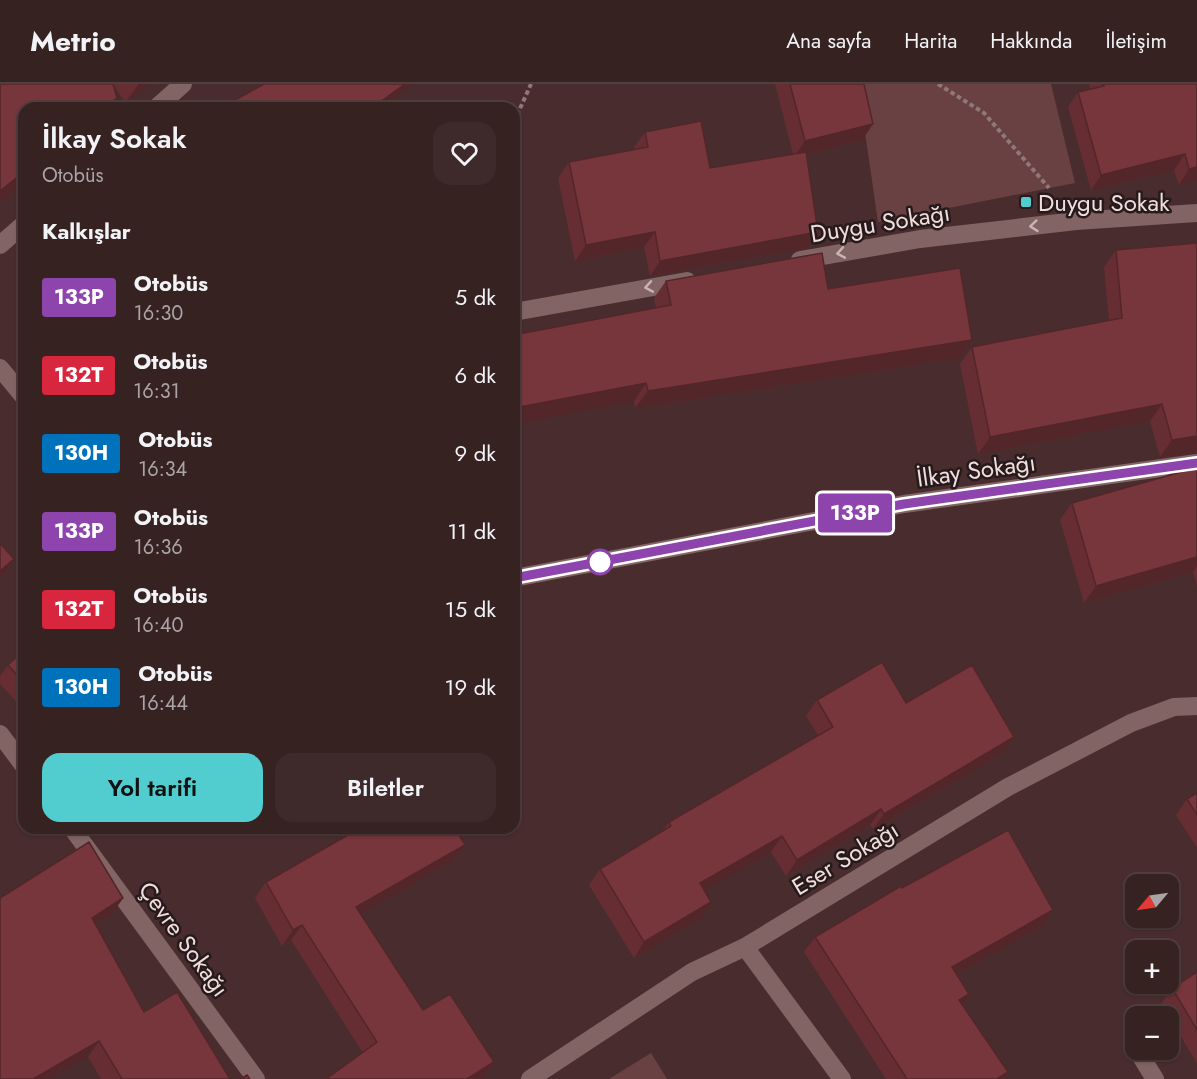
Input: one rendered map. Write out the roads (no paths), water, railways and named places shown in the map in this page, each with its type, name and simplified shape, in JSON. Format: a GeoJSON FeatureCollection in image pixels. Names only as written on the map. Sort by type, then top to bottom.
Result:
{"type":"FeatureCollection","features":[{"type":"Feature","properties":{"kind":"street"},"geometry":{"type":"LineString","coordinates":[[163,102],[183,84]]}},
{"type":"Feature","properties":{"kind":"street","name":"Duygu Sokağı"},"geometry":{"type":"LineString","coordinates":[[781,264],[920,239],[1076,221],[1197,213]]}},
{"type":"Feature","properties":{"kind":"street"},"geometry":{"type":"LineString","coordinates":[[0,245],[18,229]]}},
{"type":"Feature","properties":{"kind":"street"},"geometry":{"type":"LineString","coordinates":[[520,311],[700,278]]}},
{"type":"Feature","properties":{"kind":"street"},"geometry":{"type":"LineString","coordinates":[[0,368],[18,390]]}},
{"type":"Feature","properties":{"kind":"street","name":"İlkay Sokağı"},"geometry":{"type":"LineString","coordinates":[[520,577],[904,504],[1197,463]]}},
{"type":"Feature","properties":{"kind":"street","name":"Eser Sokağı"},"geometry":{"type":"LineString","coordinates":[[530,1079],[692,972],[745,947],[1008,787],[1131,723],[1174,707],[1197,706]]}},
{"type":"Feature","properties":{"kind":"street"},"geometry":{"type":"LineString","coordinates":[[0,734],[18,758]]}},
{"type":"Feature","properties":{"kind":"street","name":"Çevre Sokağı"},"geometry":{"type":"LineString","coordinates":[[76,834],[256,1079]]}},
{"type":"Feature","properties":{"kind":"street"},"geometry":{"type":"LineString","coordinates":[[745,947],[842,1079]]}},
{"type":"Feature","properties":{"kind":"street"},"geometry":{"type":"LineString","coordinates":[[1143,1060],[1155,1079]]}},
{"type":"Feature","properties":{"kind":"place","name":"Duygu Sokak"},"geometry":{"type":"Point","coordinates":[1026,202]}}]}
